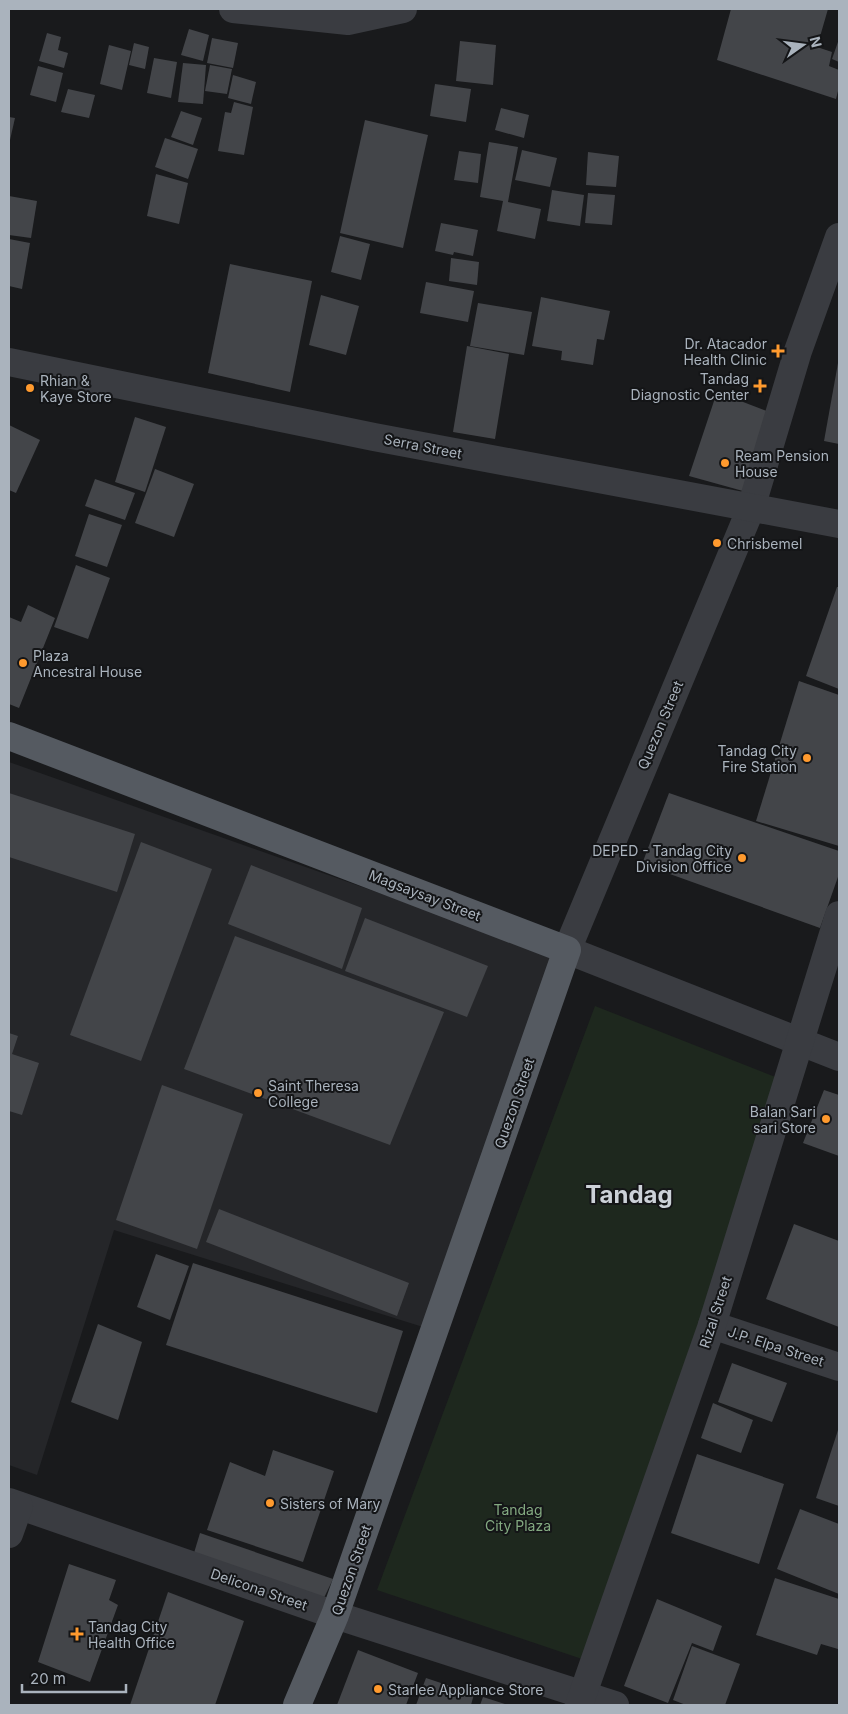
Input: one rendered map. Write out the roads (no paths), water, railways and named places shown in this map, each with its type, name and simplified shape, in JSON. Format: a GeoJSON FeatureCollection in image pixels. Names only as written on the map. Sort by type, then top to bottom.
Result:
{"type":"FeatureCollection","features":[{"type":"Feature","properties":{"kind":"main road","name":"Magsaysay Street"},"geometry":{"type":"LineString","coordinates":[[9,736],[567,950]]}},
{"type":"Feature","properties":{"kind":"main road","name":"Quezon Street"},"geometry":{"type":"LineString","coordinates":[[297,1705],[335,1615],[567,950]]}},
{"type":"Feature","properties":{"kind":"street"},"geometry":{"type":"LineString","coordinates":[[233,9],[348,21],[403,9]]}},
{"type":"Feature","properties":{"kind":"street","name":"Quezon Street"},"geometry":{"type":"LineString","coordinates":[[567,950],[751,508],[798,351],[839,237]]}},
{"type":"Feature","properties":{"kind":"street","name":"Serra Street"},"geometry":{"type":"LineString","coordinates":[[9,362],[365,435],[839,524]]}},
{"type":"Feature","properties":{"kind":"street","name":"Rizal Street"},"geometry":{"type":"LineString","coordinates":[[581,1700],[712,1325],[839,915]]}},
{"type":"Feature","properties":{"kind":"street","name":"Magsaysay Street"},"geometry":{"type":"LineString","coordinates":[[567,950],[839,1057]]}},
{"type":"Feature","properties":{"kind":"street","name":"J.P. Elpa Street"},"geometry":{"type":"LineString","coordinates":[[712,1325],[839,1367]]}},
{"type":"Feature","properties":{"kind":"street"},"geometry":{"type":"LineString","coordinates":[[9,1534],[14,1504]]}},
{"type":"Feature","properties":{"kind":"street","name":"Delicona Street"},"geometry":{"type":"LineString","coordinates":[[14,1504],[581,1700],[615,1705]]}},
{"type":"Feature","properties":{"kind":"place","name":"Dr. Atacador Health Clinic"},"geometry":{"type":"Point","coordinates":[778,351]}},
{"type":"Feature","properties":{"kind":"place","name":"Tandag Diagnostic Center"},"geometry":{"type":"Point","coordinates":[760,386]}},
{"type":"Feature","properties":{"kind":"place","name":"Rhian & Kaye Store"},"geometry":{"type":"Point","coordinates":[30,388]}},
{"type":"Feature","properties":{"kind":"place","name":"Ream Pension House"},"geometry":{"type":"Point","coordinates":[725,463]}},
{"type":"Feature","properties":{"kind":"place","name":"Chrisbemel"},"geometry":{"type":"Point","coordinates":[717,543]}},
{"type":"Feature","properties":{"kind":"place","name":"Plaza Ancestral House"},"geometry":{"type":"Point","coordinates":[23,663]}},
{"type":"Feature","properties":{"kind":"place","name":"Tandag City Fire Station"},"geometry":{"type":"Point","coordinates":[807,758]}},
{"type":"Feature","properties":{"kind":"place","name":"DEPED - Tandag City Division Office"},"geometry":{"type":"Point","coordinates":[742,858]}},
{"type":"Feature","properties":{"kind":"place","name":"Saint Theresa College"},"geometry":{"type":"Point","coordinates":[258,1093]}},
{"type":"Feature","properties":{"kind":"place","name":"Balan Sari sari Store"},"geometry":{"type":"Point","coordinates":[826,1119]}},
{"type":"Feature","properties":{"kind":"place","name":"Sisters of Mary"},"geometry":{"type":"Point","coordinates":[270,1503]}},
{"type":"Feature","properties":{"kind":"place","name":"Tandag City Health Office"},"geometry":{"type":"Point","coordinates":[77,1634]}},
{"type":"Feature","properties":{"kind":"place","name":"Starlee Appliance Store"},"geometry":{"type":"Point","coordinates":[378,1689]}},
{"type":"Feature","properties":{"kind":"district","name":"Tandag"},"geometry":{"type":"Point","coordinates":[629,1194]}},
{"type":"Feature","properties":{"kind":"park label","name":"Tandag City Plaza"},"geometry":{"type":"Point","coordinates":[518,1518]}}]}
